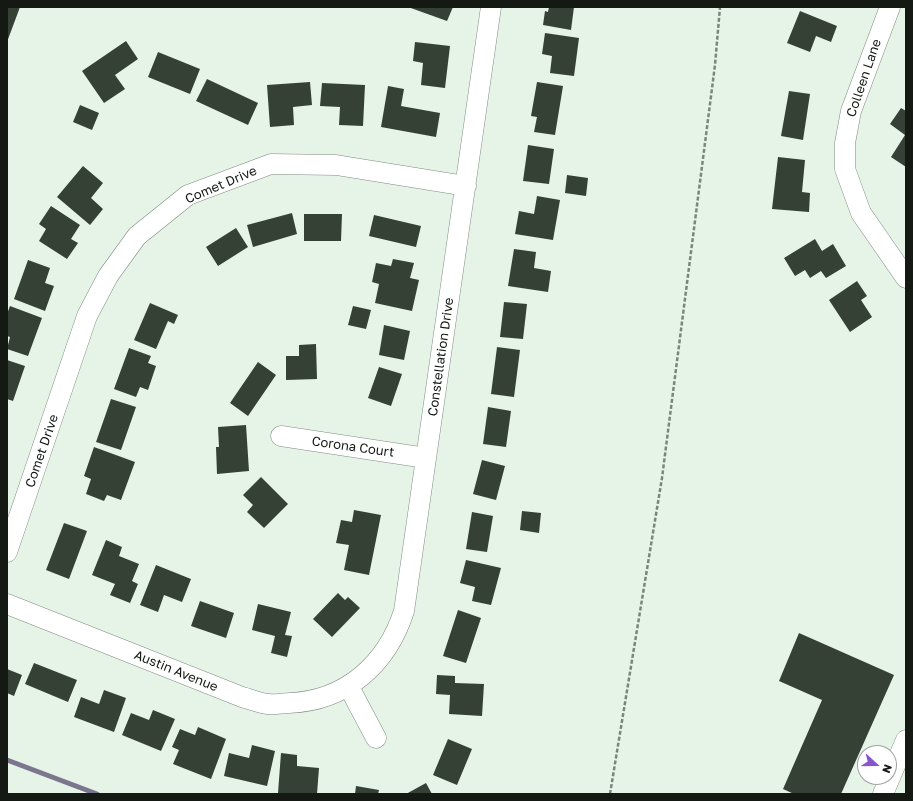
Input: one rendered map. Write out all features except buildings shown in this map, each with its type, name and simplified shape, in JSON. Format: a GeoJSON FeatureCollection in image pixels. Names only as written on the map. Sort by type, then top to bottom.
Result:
{"type":"FeatureCollection","features":[{"type":"Feature","properties":{"kind":"street","name":"Constellation Drive"},"geometry":{"type":"LineString","coordinates":[[349,687],[376,663],[390,644],[399,627],[404,611],[491,7]]}},
{"type":"Feature","properties":{"kind":"street","name":"Colleen Lane"},"geometry":{"type":"LineString","coordinates":[[890,7],[851,111],[845,143],[845,169],[861,213],[906,278]]}},
{"type":"Feature","properties":{"kind":"street","name":"Comet Drive"},"geometry":{"type":"LineString","coordinates":[[7,552],[87,316],[108,276],[137,236],[188,195],[271,164],[336,165],[466,186]]}},
{"type":"Feature","properties":{"kind":"street","name":"Corona Court"},"geometry":{"type":"LineString","coordinates":[[280,436],[426,458]]}},
{"type":"Feature","properties":{"kind":"street","name":"Austin Avenue"},"geometry":{"type":"LineString","coordinates":[[7,604],[242,697],[268,704],[308,703],[349,687]]}},
{"type":"Feature","properties":{"kind":"street"},"geometry":{"type":"LineString","coordinates":[[349,687],[376,738]]}},
{"type":"Feature","properties":{"kind":"street"},"geometry":{"type":"LineString","coordinates":[[882,794],[906,740]]}},
{"type":"Feature","properties":{"kind":"path"},"geometry":{"type":"LineString","coordinates":[[610,794],[662,478],[715,65],[720,7]]}},
{"type":"Feature","properties":{"kind":"waterway"},"geometry":{"type":"LineString","coordinates":[[7,760],[97,794]]}}]}
